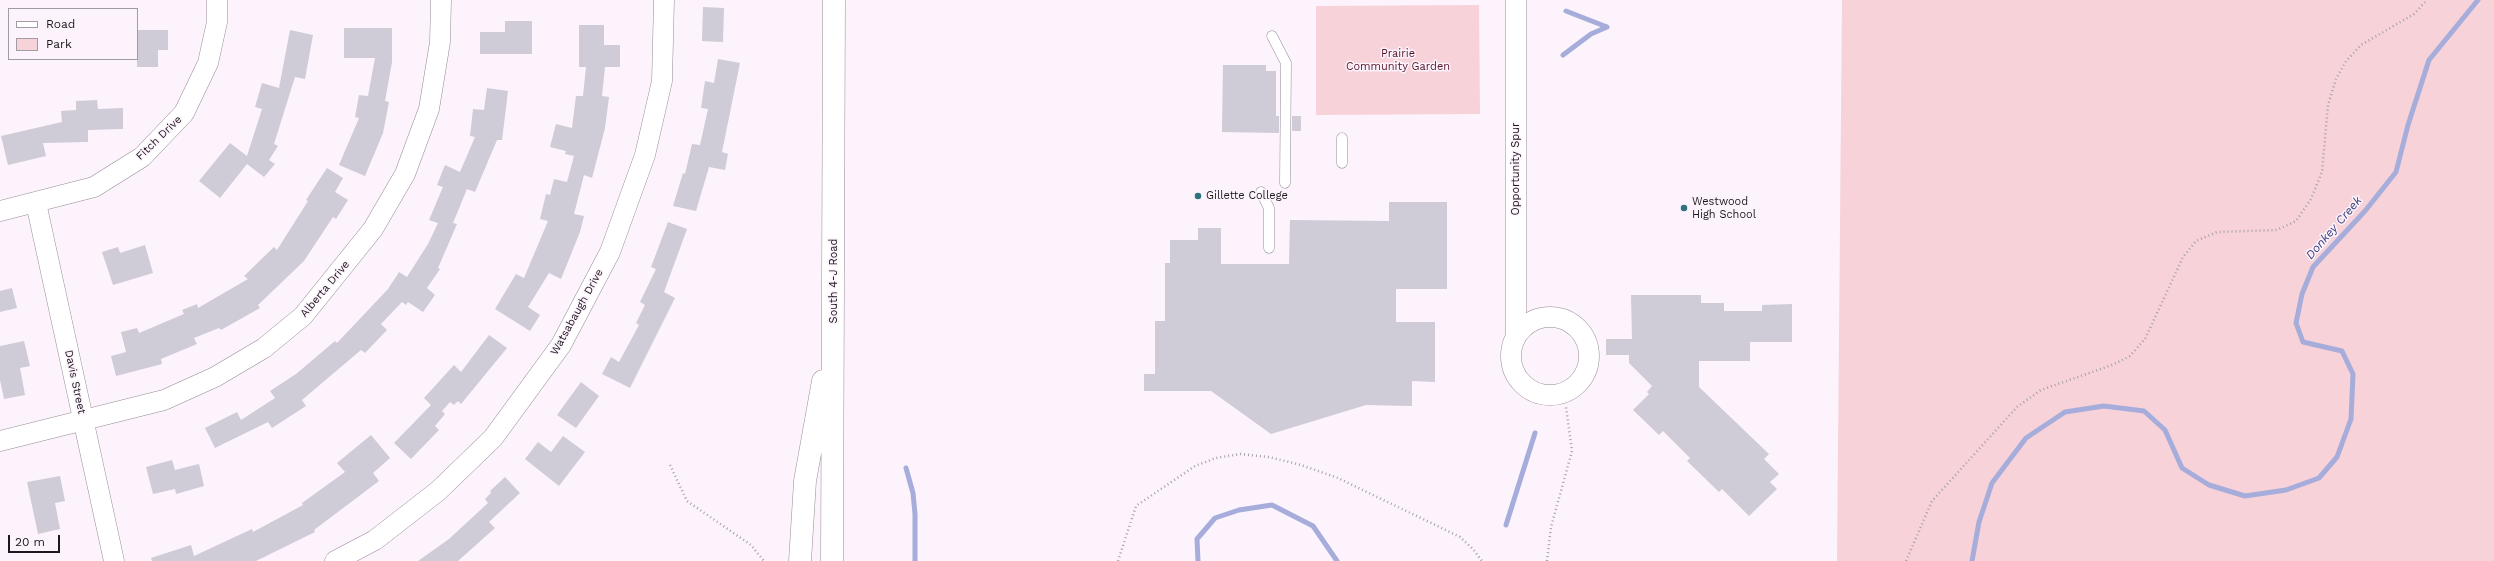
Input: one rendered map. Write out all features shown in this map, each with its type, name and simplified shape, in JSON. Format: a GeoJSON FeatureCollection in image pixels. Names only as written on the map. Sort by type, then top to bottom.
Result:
{"type":"FeatureCollection","features":[{"type":"Feature","properties":{"kind":"main road","name":"South 4-J Road"},"geometry":{"type":"LineString","coordinates":[[832,561],[834,0]]}},
{"type":"Feature","properties":{"kind":"main road"},"geometry":{"type":"LineString","coordinates":[[800,561],[805,481],[834,325]]}},
{"type":"Feature","properties":{"kind":"street","name":"Fitch Drive"},"geometry":{"type":"LineString","coordinates":[[0,211],[94,187],[142,157],[184,113],[208,63],[217,22],[218,0]]}},
{"type":"Feature","properties":{"kind":"street","name":"Alberta Drive"},"geometry":{"type":"LineString","coordinates":[[0,441],[83,422],[164,400],[215,377],[264,348],[303,316],[334,280],[373,229],[404,174],[429,109],[440,42],[441,0]]}},
{"type":"Feature","properties":{"kind":"street","name":"Watsabaugh Drive"},"geometry":{"type":"LineString","coordinates":[[335,561],[374,540],[438,491],[493,438],[561,345],[610,252],[645,155],[662,81],[664,0]]}},
{"type":"Feature","properties":{"kind":"street","name":"Opportunity Spur"},"geometry":{"type":"LineString","coordinates":[[1516,0],[1516,337]]}},
{"type":"Feature","properties":{"kind":"street","name":"Davis Street"},"geometry":{"type":"LineString","coordinates":[[36,203],[114,561]]}},
{"type":"Feature","properties":{"kind":"lane"},"geometry":{"type":"LineString","coordinates":[[1272,36],[1286,63],[1285,183]]}},
{"type":"Feature","properties":{"kind":"lane"},"geometry":{"type":"LineString","coordinates":[[1342,138],[1342,163]]}},
{"type":"Feature","properties":{"kind":"lane"},"geometry":{"type":"LineString","coordinates":[[1261,192],[1269,208],[1269,248]]}},
{"type":"Feature","properties":{"kind":"path"},"geometry":{"type":"LineString","coordinates":[[1906,561],[1932,501],[2017,407],[2041,390],[2112,365],[2130,356],[2145,339],[2183,257],[2196,241],[2217,232],[2277,230],[2296,221],[2311,199],[2322,172],[2328,105],[2336,78],[2346,61],[2360,45],[2414,14],[2427,0]]}},
{"type":"Feature","properties":{"kind":"path"},"geometry":{"type":"LineString","coordinates":[[1547,561],[1551,527],[1572,451],[1566,407]]}},
{"type":"Feature","properties":{"kind":"path"},"geometry":{"type":"LineString","coordinates":[[1118,561],[1136,506],[1174,478],[1195,466],[1216,458],[1240,454],[1268,457],[1301,465],[1338,478],[1460,537],[1474,549],[1482,561]]}},
{"type":"Feature","properties":{"kind":"path"},"geometry":{"type":"LineString","coordinates":[[670,465],[687,501],[751,545],[764,561]]}},
{"type":"Feature","properties":{"kind":"green space"},"geometry":{"type":"Polygon","coordinates":[[[1842,0],[2494,0],[2494,561],[1837,561],[1842,0]]]}},
{"type":"Feature","properties":{"kind":"green space","name":"Prairie Community Garden"},"geometry":{"type":"Polygon","coordinates":[[[1479,5],[1480,114],[1316,115],[1316,6],[1479,5]]]}},
{"type":"Feature","properties":{"kind":"building"},"geometry":{"type":"Polygon","coordinates":[[[703,7],[724,8],[723,42],[702,41],[703,7]]]}},
{"type":"Feature","properties":{"kind":"building"},"geometry":{"type":"Polygon","coordinates":[[[505,21],[532,21],[532,54],[480,54],[480,32],[505,32],[505,21]]]}},
{"type":"Feature","properties":{"kind":"building"},"geometry":{"type":"Polygon","coordinates":[[[579,25],[604,25],[604,45],[620,45],[620,67],[605,67],[602,96],[609,97],[605,128],[592,178],[584,175],[574,214],[584,216],[580,232],[561,279],[549,273],[528,307],[540,315],[530,331],[495,309],[516,274],[524,278],[548,221],[540,219],[546,194],[550,195],[554,179],[567,182],[574,156],[565,154],[566,151],[550,147],[556,124],[572,128],[576,96],[583,96],[586,67],[579,67],[579,25]]]}},
{"type":"Feature","properties":{"kind":"building"},"geometry":{"type":"Polygon","coordinates":[[[344,28],[392,28],[392,62],[385,101],[389,102],[383,133],[365,176],[339,165],[359,118],[355,117],[359,95],[368,96],[375,58],[344,58],[344,28]]]}},
{"type":"Feature","properties":{"kind":"building"},"geometry":{"type":"Polygon","coordinates":[[[138,30],[168,30],[168,50],[158,50],[158,67],[137,67],[138,30]]]}},
{"type":"Feature","properties":{"kind":"building"},"geometry":{"type":"Polygon","coordinates":[[[290,30],[313,35],[305,79],[295,77],[274,144],[278,146],[269,160],[275,164],[264,177],[247,164],[220,198],[199,181],[230,143],[247,156],[262,109],[255,107],[262,83],[279,88],[290,30]]]}},
{"type":"Feature","properties":{"kind":"building"},"geometry":{"type":"Polygon","coordinates":[[[718,59],[740,63],[722,152],[728,154],[725,170],[709,167],[696,211],[673,206],[683,173],[685,174],[692,144],[700,145],[708,109],[701,108],[705,81],[714,83],[718,59]]]}},
{"type":"Feature","properties":{"kind":"building"},"geometry":{"type":"Polygon","coordinates":[[[1223,65],[1266,65],[1266,71],[1276,71],[1276,116],[1279,116],[1279,133],[1222,132],[1223,65]]]}},
{"type":"Feature","properties":{"kind":"building"},"geometry":{"type":"Polygon","coordinates":[[[487,88],[508,91],[502,140],[497,140],[475,192],[467,189],[453,223],[457,224],[438,268],[440,269],[427,288],[435,295],[423,312],[408,302],[406,305],[402,302],[381,324],[387,330],[365,353],[361,350],[302,400],[306,406],[272,428],[268,422],[215,448],[205,428],[237,412],[241,420],[275,398],[270,391],[296,374],[335,341],[337,343],[388,289],[399,272],[407,277],[428,244],[438,223],[429,220],[443,187],[437,185],[445,165],[460,172],[475,137],[470,136],[473,109],[484,110],[487,88]]]}},
{"type":"Feature","properties":{"kind":"building"},"geometry":{"type":"Polygon","coordinates":[[[97,100],[98,109],[123,108],[123,129],[88,130],[88,142],[43,143],[46,156],[8,165],[1,136],[62,122],[61,111],[76,110],[76,101],[97,100]]]}},
{"type":"Feature","properties":{"kind":"building"},"geometry":{"type":"Polygon","coordinates":[[[1292,116],[1301,116],[1301,131],[1292,131],[1292,116]]]}},
{"type":"Feature","properties":{"kind":"building"},"geometry":{"type":"Polygon","coordinates":[[[327,168],[343,178],[335,192],[348,200],[336,219],[333,217],[304,261],[258,305],[260,308],[221,330],[219,328],[194,338],[197,344],[161,359],[162,364],[116,376],[111,356],[126,352],[121,332],[137,328],[139,333],[184,314],[182,310],[197,304],[198,308],[248,279],[244,276],[274,247],[277,250],[308,201],[306,200],[327,168]]]}},
{"type":"Feature","properties":{"kind":"building"},"geometry":{"type":"Polygon","coordinates":[[[1389,202],[1447,202],[1447,289],[1396,289],[1396,322],[1435,322],[1435,382],[1412,381],[1412,406],[1366,405],[1271,434],[1211,391],[1144,391],[1144,374],[1155,374],[1155,321],[1165,321],[1165,263],[1170,263],[1170,240],[1198,240],[1198,228],[1221,228],[1221,264],[1289,264],[1290,220],[1389,221],[1389,202]]]}},
{"type":"Feature","properties":{"kind":"building"},"geometry":{"type":"Polygon","coordinates":[[[668,222],[687,229],[664,292],[675,298],[630,388],[602,374],[611,357],[619,362],[639,325],[636,323],[645,305],[640,302],[656,269],[651,267],[668,222]]]}},
{"type":"Feature","properties":{"kind":"building"},"geometry":{"type":"Polygon","coordinates":[[[145,245],[153,273],[113,285],[102,252],[118,247],[120,253],[145,245]]]}},
{"type":"Feature","properties":{"kind":"building"},"geometry":{"type":"Polygon","coordinates":[[[12,288],[17,308],[0,312],[0,291],[12,288]]]}},
{"type":"Feature","properties":{"kind":"building"},"geometry":{"type":"Polygon","coordinates":[[[1631,295],[1701,295],[1701,303],[1724,303],[1724,311],[1762,311],[1762,305],[1792,304],[1792,342],[1750,342],[1750,361],[1699,361],[1699,387],[1769,454],[1764,459],[1779,474],[1770,482],[1777,489],[1749,516],[1722,489],[1719,492],[1687,461],[1690,458],[1663,431],[1659,435],[1633,410],[1649,394],[1647,392],[1652,386],[1629,363],[1629,355],[1606,355],[1606,339],[1632,339],[1631,295]]]}},
{"type":"Feature","properties":{"kind":"building"},"geometry":{"type":"Polygon","coordinates":[[[489,335],[507,348],[461,404],[458,401],[454,405],[450,402],[442,411],[445,414],[435,426],[439,430],[411,459],[394,443],[431,405],[424,398],[454,365],[461,372],[489,335]]]}},
{"type":"Feature","properties":{"kind":"building"},"geometry":{"type":"Polygon","coordinates":[[[24,341],[30,366],[20,368],[25,395],[4,399],[0,380],[0,346],[24,341]]]}},
{"type":"Feature","properties":{"kind":"building"},"geometry":{"type":"Polygon","coordinates":[[[581,382],[599,396],[576,428],[557,415],[581,382]]]}},
{"type":"Feature","properties":{"kind":"building"},"geometry":{"type":"Polygon","coordinates":[[[371,435],[390,458],[373,473],[379,481],[314,530],[315,532],[256,561],[152,561],[151,558],[191,545],[194,556],[252,529],[253,532],[303,505],[302,503],[345,472],[337,463],[371,435]]]}},
{"type":"Feature","properties":{"kind":"building"},"geometry":{"type":"Polygon","coordinates":[[[563,436],[585,452],[559,486],[525,459],[538,442],[551,452],[563,436]]]}},
{"type":"Feature","properties":{"kind":"building"},"geometry":{"type":"Polygon","coordinates":[[[172,460],[175,470],[199,464],[204,486],[176,494],[175,489],[153,494],[146,467],[172,460]]]}},
{"type":"Feature","properties":{"kind":"building"},"geometry":{"type":"Polygon","coordinates":[[[60,476],[65,501],[55,503],[60,529],[38,534],[27,482],[60,476]]]}},
{"type":"Feature","properties":{"kind":"building"},"geometry":{"type":"Polygon","coordinates":[[[505,477],[520,493],[489,522],[495,528],[458,561],[418,561],[449,539],[488,503],[485,499],[491,493],[490,491],[505,477]]]}},
{"type":"Feature","properties":{"kind":"waterway","name":"Donkey Creek"},"geometry":{"type":"LineString","coordinates":[[1972,561],[1979,522],[1992,483],[2026,438],[2065,412],[2104,406],[2144,411],[2165,430],[2182,468],[2209,485],[2245,496],[2286,490],[2319,478],[2337,457],[2351,419],[2353,374],[2342,351],[2303,342],[2296,323],[2302,294],[2313,267],[2365,211],[2396,172],[2408,125],[2429,60],[2478,0]]}},
{"type":"Feature","properties":{"kind":"waterway"},"geometry":{"type":"LineString","coordinates":[[1566,11],[1607,27]]}},
{"type":"Feature","properties":{"kind":"waterway"},"geometry":{"type":"LineString","coordinates":[[1563,55],[1591,34],[1607,27]]}},
{"type":"Feature","properties":{"kind":"waterway"},"geometry":{"type":"LineString","coordinates":[[1506,525],[1535,433]]}},
{"type":"Feature","properties":{"kind":"waterway"},"geometry":{"type":"LineString","coordinates":[[906,468],[913,493],[915,514],[915,561]]}},
{"type":"Feature","properties":{"kind":"waterway","name":"Donkey Creek"},"geometry":{"type":"LineString","coordinates":[[1198,561],[1197,539],[1215,518],[1239,510],[1272,505],[1313,526],[1337,561]]}},
{"type":"Feature","properties":{"kind":"place","name":"Gillette College"},"geometry":{"type":"Point","coordinates":[1198,196]}},
{"type":"Feature","properties":{"kind":"place","name":"Westwood High School"},"geometry":{"type":"Point","coordinates":[1684,208]}}]}
